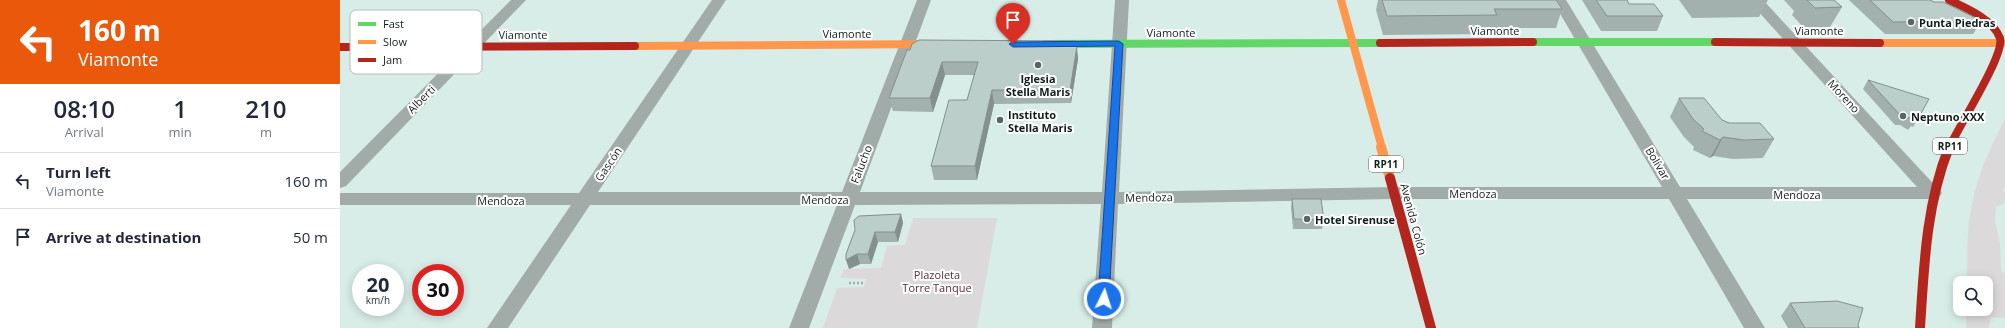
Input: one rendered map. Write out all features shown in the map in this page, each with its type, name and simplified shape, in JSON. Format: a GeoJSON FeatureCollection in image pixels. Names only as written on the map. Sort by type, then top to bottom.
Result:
{"type":"FeatureCollection","features":[{"type":"Feature","properties":{"kind":"street","name":"Alberti"},"geometry":{"type":"LineString","coordinates":[[482,37],[519,0]]}},
{"type":"Feature","properties":{"kind":"street","name":"Gascón"},"geometry":{"type":"LineString","coordinates":[[497,328],[719,0]]}},
{"type":"Feature","properties":{"kind":"street","name":"Falucho"},"geometry":{"type":"LineString","coordinates":[[799,328],[924,0]]}},
{"type":"Feature","properties":{"kind":"street"},"geometry":{"type":"LineString","coordinates":[[1102,328],[1122,0]]}},
{"type":"Feature","properties":{"kind":"street","name":"Avenida Colón"},"geometry":{"type":"LineString","coordinates":[[1341,0],[1431,328]]}},
{"type":"Feature","properties":{"kind":"street","name":"Bolívar"},"geometry":{"type":"LineString","coordinates":[[1560,0],[1755,328]]}},
{"type":"Feature","properties":{"kind":"street","name":"Moreno"},"geometry":{"type":"LineString","coordinates":[[1755,0],[1933,193]]}},
{"type":"Feature","properties":{"kind":"street"},"geometry":{"type":"LineString","coordinates":[[1949,0],[1987,23],[1996,31],[2002,43]]}},
{"type":"Feature","properties":{"kind":"street","name":"Viamonte"},"geometry":{"type":"LineString","coordinates":[[1033,44],[1585,42],[2002,43]]}},
{"type":"Feature","properties":{"kind":"street","name":"RP11"},"geometry":{"type":"LineString","coordinates":[[1920,328],[1928,221],[1933,193],[1942,162],[1958,127],[1997,59],[2002,43]]}},
{"type":"Feature","properties":{"kind":"street","name":"Viamonte"},"geometry":{"type":"LineString","coordinates":[[482,46],[954,44]]}},
{"type":"Feature","properties":{"kind":"street","name":"Viamonte"},"geometry":{"type":"LineString","coordinates":[[340,47],[350,47]]}},
{"type":"Feature","properties":{"kind":"street","name":"Alberti"},"geometry":{"type":"LineString","coordinates":[[340,182],[446,74]]}},
{"type":"Feature","properties":{"kind":"street","name":"Mendoza"},"geometry":{"type":"LineString","coordinates":[[340,199],[585,200],[1110,198],[1394,193],[1933,193]]}},
{"type":"Feature","properties":{"kind":"path"},"geometry":{"type":"LineString","coordinates":[[849,283],[865,283]]}},
{"type":"Feature","properties":{"kind":"green space"},"geometry":{"type":"Polygon","coordinates":[[[2005,119],[2005,188],[2002,190],[2005,193],[2005,203],[1996,207],[1995,221],[2000,244],[2001,270],[2005,274],[2005,318],[1991,317],[1989,328],[1966,328],[1966,316],[1993,316],[1993,276],[1967,276],[1970,214],[1981,171],[2005,119]]]}},
{"type":"Feature","properties":{"kind":"green space","name":"Plazoleta Torre Tanque"},"geometry":{"type":"Polygon","coordinates":[[[913,218],[997,218],[977,328],[823,328],[837,288],[864,287],[866,279],[840,278],[844,269],[881,268],[887,246],[905,245],[913,218]]]}},
{"type":"Feature","properties":{"kind":"building"},"geometry":{"type":"Polygon","coordinates":[[[1382,0],[1556,0],[1562,9],[1494,9],[1497,15],[1387,16],[1382,0]]]}},
{"type":"Feature","properties":{"kind":"building"},"geometry":{"type":"Polygon","coordinates":[[[1596,0],[1627,0],[1629,4],[1654,4],[1663,16],[1607,16],[1596,0]]]}},
{"type":"Feature","properties":{"kind":"building"},"geometry":{"type":"Polygon","coordinates":[[[1807,0],[1834,0],[1842,7],[1815,8],[1807,0]]]}},
{"type":"Feature","properties":{"kind":"building"},"geometry":{"type":"Polygon","coordinates":[[[1870,0],[1930,0],[1934,2],[1943,2],[1982,21],[1893,22],[1870,0]]]}},
{"type":"Feature","properties":{"kind":"building"},"geometry":{"type":"Polygon","coordinates":[[[919,40],[1075,41],[1074,46],[1077,46],[1070,90],[992,90],[975,166],[931,166],[949,100],[967,100],[978,62],[942,62],[930,98],[889,98],[907,50],[910,50],[912,44],[919,40]]]}},
{"type":"Feature","properties":{"kind":"building"},"geometry":{"type":"Polygon","coordinates":[[[1868,80],[1929,99],[1919,117],[1917,117],[1914,121],[1906,116],[1901,116],[1868,80]]]}},
{"type":"Feature","properties":{"kind":"building"},"geometry":{"type":"Polygon","coordinates":[[[1679,98],[1704,98],[1722,120],[1729,123],[1760,123],[1774,139],[1744,140],[1723,137],[1720,140],[1702,131],[1704,129],[1693,119],[1679,98]]]}},
{"type":"Feature","properties":{"kind":"building"},"geometry":{"type":"Polygon","coordinates":[[[1292,199],[1321,199],[1324,220],[1294,219],[1292,199]]]}},
{"type":"Feature","properties":{"kind":"building"},"geometry":{"type":"Polygon","coordinates":[[[901,214],[895,232],[875,232],[868,254],[857,254],[846,260],[846,254],[855,230],[854,220],[859,216],[901,214]]]}},
{"type":"Feature","properties":{"kind":"building"},"geometry":{"type":"Polygon","coordinates":[[[1837,301],[1863,308],[1858,325],[1859,328],[1805,328],[1790,303],[1837,301]]]}},
{"type":"Feature","properties":{"kind":"traffic: fast"},"geometry":{"type":"LineString","coordinates":[[1533,42],[1715,42]]}},
{"type":"Feature","properties":{"kind":"traffic: fast"},"geometry":{"type":"LineString","coordinates":[[1045,44],[1380,43]]}},
{"type":"Feature","properties":{"kind":"traffic: slow"},"geometry":{"type":"LineString","coordinates":[[1341,0],[1390,178]]}},
{"type":"Feature","properties":{"kind":"traffic: slow"},"geometry":{"type":"LineString","coordinates":[[1880,43],[2002,43]]}},
{"type":"Feature","properties":{"kind":"traffic: slow"},"geometry":{"type":"LineString","coordinates":[[635,46],[943,44]]}},
{"type":"Feature","properties":{"kind":"traffic: jam"},"geometry":{"type":"LineString","coordinates":[[1920,328],[1924,257],[1930,210],[1935,187],[1951,143],[1996,62],[2002,43],[2000,36],[1988,23],[1972,12],[1949,0]]}},
{"type":"Feature","properties":{"kind":"traffic: jam"},"geometry":{"type":"LineString","coordinates":[[1380,43],[1533,42]]}},
{"type":"Feature","properties":{"kind":"traffic: jam"},"geometry":{"type":"LineString","coordinates":[[1715,42],[1880,43]]}},
{"type":"Feature","properties":{"kind":"traffic: jam"},"geometry":{"type":"LineString","coordinates":[[482,47],[635,46]]}},
{"type":"Feature","properties":{"kind":"traffic: jam"},"geometry":{"type":"LineString","coordinates":[[340,47],[350,47]]}},
{"type":"Feature","properties":{"kind":"traffic: jam"},"geometry":{"type":"LineString","coordinates":[[1390,178],[1431,328]]}},
{"type":"Feature","properties":{"kind":"place","name":"Punta Piedras"},"geometry":{"type":"Point","coordinates":[1911,22]}},
{"type":"Feature","properties":{"kind":"place","name":"Iglesia Stella Maris"},"geometry":{"type":"Point","coordinates":[1038,65]}},
{"type":"Feature","properties":{"kind":"place","name":"Neptuno XXX"},"geometry":{"type":"Point","coordinates":[1903,116]}},
{"type":"Feature","properties":{"kind":"place","name":"Instituto Stella Maris"},"geometry":{"type":"Point","coordinates":[1000,120]}},
{"type":"Feature","properties":{"kind":"place","name":"Hotel Sirenuse"},"geometry":{"type":"Point","coordinates":[1307,219]}},
{"type":"Feature","properties":{"kind":"route"},"geometry":{"type":"LineString","coordinates":[[1013,44],[1119,44],[1104,299]]}}]}
